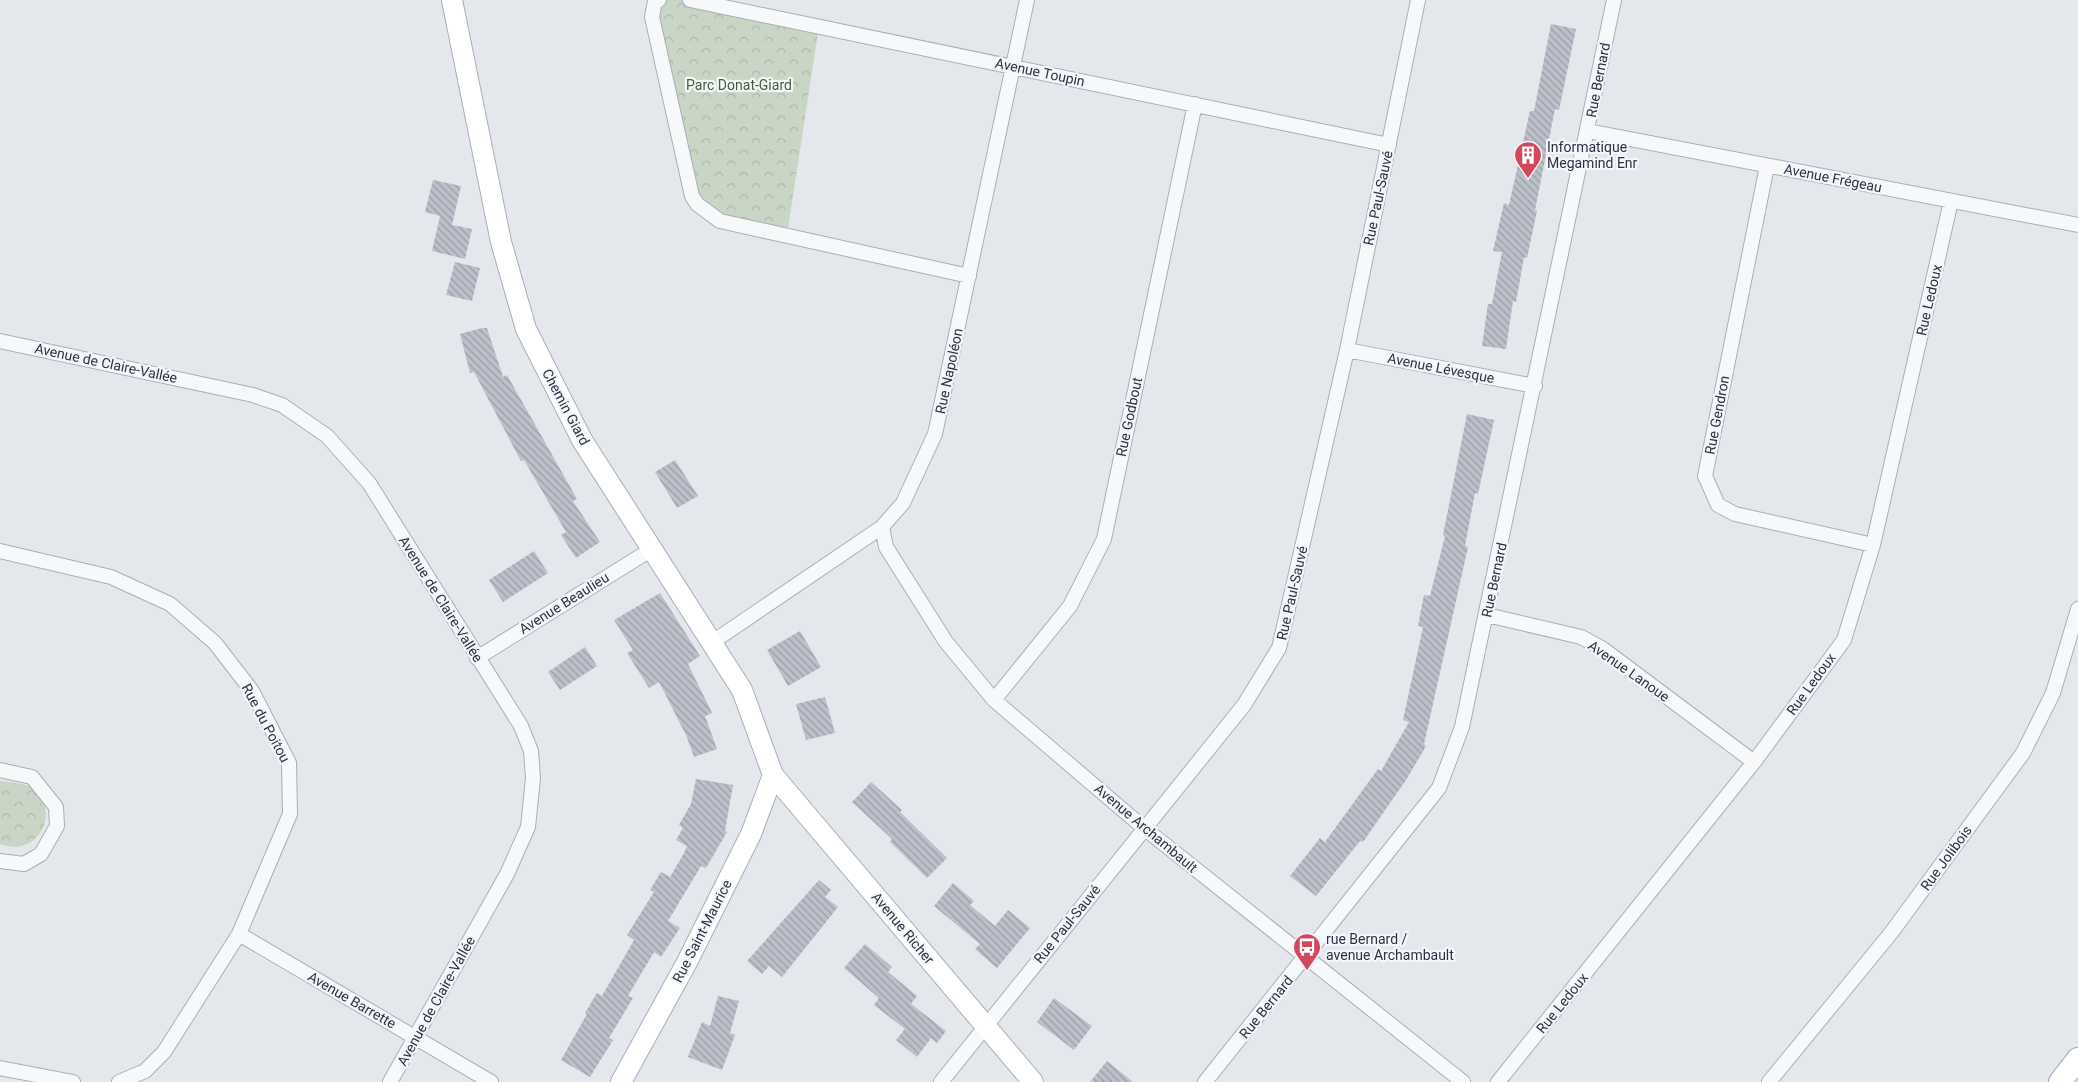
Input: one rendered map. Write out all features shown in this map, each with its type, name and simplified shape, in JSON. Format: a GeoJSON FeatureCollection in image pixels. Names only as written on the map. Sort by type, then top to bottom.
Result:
{"type":"FeatureCollection","features":[{"type":"Feature","properties":{"kind":"main road"},"geometry":{"type":"LineString","coordinates":[[2060,1082],[2078,1059]]}},
{"type":"Feature","properties":{"kind":"street","name":"Chemin Giard"},"geometry":{"type":"LineString","coordinates":[[452,0],[502,242],[526,329],[582,440],[742,690],[773,775]]}},
{"type":"Feature","properties":{"kind":"street"},"geometry":{"type":"LineString","coordinates":[[659,0],[655,1],[652,17],[692,196],[697,204],[720,220],[969,276]]}},
{"type":"Feature","properties":{"kind":"street","name":"Avenue Toupin"},"geometry":{"type":"LineString","coordinates":[[690,0],[1389,144]]}},
{"type":"Feature","properties":{"kind":"street","name":"Rue Napoléon"},"geometry":{"type":"LineString","coordinates":[[711,643],[882,527],[903,503],[935,434],[1027,0]]}},
{"type":"Feature","properties":{"kind":"street","name":"Rue Paul-Sauvé"},"geometry":{"type":"LineString","coordinates":[[941,1082],[1244,705],[1279,648],[1347,350],[1418,0]]}},
{"type":"Feature","properties":{"kind":"street","name":"Rue Bernard"},"geometry":{"type":"LineString","coordinates":[[1205,1082],[1439,788],[1462,727],[1487,615],[1614,0]]}},
{"type":"Feature","properties":{"kind":"street","name":"Rue Godbout"},"geometry":{"type":"LineString","coordinates":[[994,700],[1070,606],[1104,538],[1195,104]]}},
{"type":"Feature","properties":{"kind":"street","name":"Avenue Frégeau"},"geometry":{"type":"LineString","coordinates":[[1588,131],[2078,225]]}},
{"type":"Feature","properties":{"kind":"street","name":"Rue Gendron"},"geometry":{"type":"LineString","coordinates":[[1767,166],[1705,476],[1718,505],[1735,514],[1873,545]]}},
{"type":"Feature","properties":{"kind":"street","name":"Rue Ledoux"},"geometry":{"type":"LineString","coordinates":[[1498,1082],[1754,762],[1844,640],[1873,545],[1951,201]]}},
{"type":"Feature","properties":{"kind":"street","name":"Avenue de Claire-Vallée"},"geometry":{"type":"LineString","coordinates":[[0,340],[253,395],[282,405],[327,436],[369,483],[521,726],[531,751],[534,778],[528,826],[507,874],[390,1082]]}},
{"type":"Feature","properties":{"kind":"street","name":"Avenue Lévesque"},"geometry":{"type":"LineString","coordinates":[[1347,350],[1535,386]]}},
{"type":"Feature","properties":{"kind":"street","name":"Avenue Archambault"},"geometry":{"type":"LineString","coordinates":[[882,527],[886,547],[946,642],[994,700],[1144,828],[1463,1082]]}},
{"type":"Feature","properties":{"kind":"street","name":"Avenue Beaulieu"},"geometry":{"type":"LineString","coordinates":[[477,658],[652,549]]}},
{"type":"Feature","properties":{"kind":"street","name":"Rue du Poitou"},"geometry":{"type":"LineString","coordinates":[[0,551],[111,577],[170,604],[215,643],[252,691],[289,763],[290,814],[239,934],[164,1052],[145,1071],[119,1082]]}},
{"type":"Feature","properties":{"kind":"street","name":"Rue Jolibois"},"geometry":{"type":"LineString","coordinates":[[1769,1082],[1891,933],[2023,753],[2053,693],[2078,609]]}},
{"type":"Feature","properties":{"kind":"street","name":"Avenue Lanoue"},"geometry":{"type":"LineString","coordinates":[[1487,615],[1581,637],[1603,649],[1754,762]]}},
{"type":"Feature","properties":{"kind":"street"},"geometry":{"type":"LineString","coordinates":[[0,770],[32,777],[56,807],[57,826],[40,854],[24,864],[0,861]]}},
{"type":"Feature","properties":{"kind":"street","name":"Avenue Richer"},"geometry":{"type":"LineString","coordinates":[[773,775],[1033,1082]]}},
{"type":"Feature","properties":{"kind":"street","name":"Rue Saint-Maurice"},"geometry":{"type":"LineString","coordinates":[[620,1082],[686,964],[747,843],[773,775]]}},
{"type":"Feature","properties":{"kind":"street","name":"Avenue Barrette"},"geometry":{"type":"LineString","coordinates":[[239,934],[491,1082]]}},
{"type":"Feature","properties":{"kind":"street"},"geometry":{"type":"LineString","coordinates":[[0,1068],[74,1082]]}},
{"type":"Feature","properties":{"kind":"green space","name":"Parc Donat-Giard"},"geometry":{"type":"Polygon","coordinates":[[[690,0],[819,26],[787,235],[720,221],[697,204],[655,1],[690,0]]]}},
{"type":"Feature","properties":{"kind":"green space"},"geometry":{"type":"Polygon","coordinates":[[[0,781],[31,787],[39,794],[44,803],[45,823],[35,839],[26,845],[15,847],[0,844],[0,781]]]}},
{"type":"Feature","properties":{"kind":"building"},"geometry":{"type":"Polygon","coordinates":[[[1551,24],[1576,29],[1559,110],[1555,109],[1535,210],[1537,211],[1527,258],[1524,257],[1516,302],[1513,301],[1506,349],[1482,346],[1488,304],[1492,304],[1502,252],[1493,251],[1504,203],[1509,205],[1530,111],[1534,111],[1551,24]]]}},
{"type":"Feature","properties":{"kind":"building"},"geometry":{"type":"Polygon","coordinates":[[[433,180],[461,186],[452,225],[472,229],[465,259],[432,251],[440,216],[425,212],[433,180]]]}},
{"type":"Feature","properties":{"kind":"building"},"geometry":{"type":"Polygon","coordinates":[[[455,262],[480,268],[472,301],[446,295],[455,262]]]}},
{"type":"Feature","properties":{"kind":"building"},"geometry":{"type":"Polygon","coordinates":[[[487,328],[503,377],[507,375],[577,499],[573,501],[600,542],[576,558],[561,535],[566,532],[524,460],[521,461],[474,372],[470,373],[460,334],[487,328]]]}},
{"type":"Feature","properties":{"kind":"building"},"geometry":{"type":"Polygon","coordinates":[[[1467,414],[1494,420],[1478,494],[1475,493],[1465,546],[1468,547],[1424,744],[1426,746],[1406,780],[1363,842],[1360,841],[1316,896],[1290,876],[1320,838],[1325,842],[1378,769],[1381,771],[1409,722],[1403,720],[1423,627],[1418,626],[1424,595],[1430,596],[1445,536],[1443,535],[1467,414]]]}},
{"type":"Feature","properties":{"kind":"building"},"geometry":{"type":"Polygon","coordinates":[[[675,460],[698,496],[677,508],[655,472],[675,460]]]}},
{"type":"Feature","properties":{"kind":"building"},"geometry":{"type":"Polygon","coordinates":[[[534,551],[548,573],[503,602],[489,580],[534,551]]]}},
{"type":"Feature","properties":{"kind":"building"},"geometry":{"type":"Polygon","coordinates":[[[660,593],[700,656],[688,664],[712,713],[705,716],[717,749],[694,757],[686,735],[659,682],[649,688],[627,653],[633,650],[614,620],[660,593]]]}},
{"type":"Feature","properties":{"kind":"building"},"geometry":{"type":"Polygon","coordinates":[[[800,631],[821,667],[788,686],[767,650],[800,631]]]}},
{"type":"Feature","properties":{"kind":"building"},"geometry":{"type":"Polygon","coordinates":[[[585,647],[597,666],[560,690],[548,672],[585,647]]]}},
{"type":"Feature","properties":{"kind":"building"},"geometry":{"type":"Polygon","coordinates":[[[825,697],[835,733],[806,740],[796,704],[825,697]]]}},
{"type":"Feature","properties":{"kind":"building"},"geometry":{"type":"Polygon","coordinates":[[[696,779],[733,785],[725,831],[727,832],[706,868],[701,866],[668,921],[680,928],[661,957],[654,952],[628,996],[633,998],[609,1038],[613,1040],[590,1077],[561,1060],[597,993],[602,996],[634,940],[627,935],[654,892],[650,890],[661,872],[670,877],[683,855],[687,846],[676,840],[683,828],[679,825],[691,804],[696,779]]]}},
{"type":"Feature","properties":{"kind":"building"},"geometry":{"type":"Polygon","coordinates":[[[871,782],[902,810],[900,812],[947,858],[927,878],[890,842],[892,839],[852,802],[871,782]]]}},
{"type":"Feature","properties":{"kind":"building"},"geometry":{"type":"Polygon","coordinates":[[[819,880],[831,890],[825,897],[838,907],[782,977],[769,966],[762,974],[747,961],[819,880]]]}},
{"type":"Feature","properties":{"kind":"building"},"geometry":{"type":"Polygon","coordinates":[[[953,883],[974,901],[970,905],[995,926],[1008,910],[1030,928],[997,968],[975,949],[980,944],[934,906],[953,883]]]}},
{"type":"Feature","properties":{"kind":"building"},"geometry":{"type":"Polygon","coordinates":[[[865,944],[892,967],[888,972],[917,996],[911,1004],[946,1031],[937,1043],[931,1038],[917,1057],[896,1040],[905,1029],[874,1005],[879,998],[844,968],[865,944]]]}},
{"type":"Feature","properties":{"kind":"building"},"geometry":{"type":"Polygon","coordinates":[[[718,996],[739,1001],[730,1033],[735,1035],[722,1070],[688,1057],[702,1022],[710,1026],[718,996]]]}},
{"type":"Feature","properties":{"kind":"building"},"geometry":{"type":"Polygon","coordinates":[[[1054,998],[1092,1026],[1074,1050],[1037,1022],[1054,998]]]}},
{"type":"Feature","properties":{"kind":"building"},"geometry":{"type":"Polygon","coordinates":[[[1107,1061],[1133,1082],[1090,1082],[1107,1061]]]}},
{"type":"Feature","properties":{"kind":"place","name":"Informatique Megamind Enr"},"geometry":{"type":"Point","coordinates":[1528,179]}},
{"type":"Feature","properties":{"kind":"place","name":"rue Bernard / avenue Archambault"},"geometry":{"type":"Point","coordinates":[1307,971]}}]}
